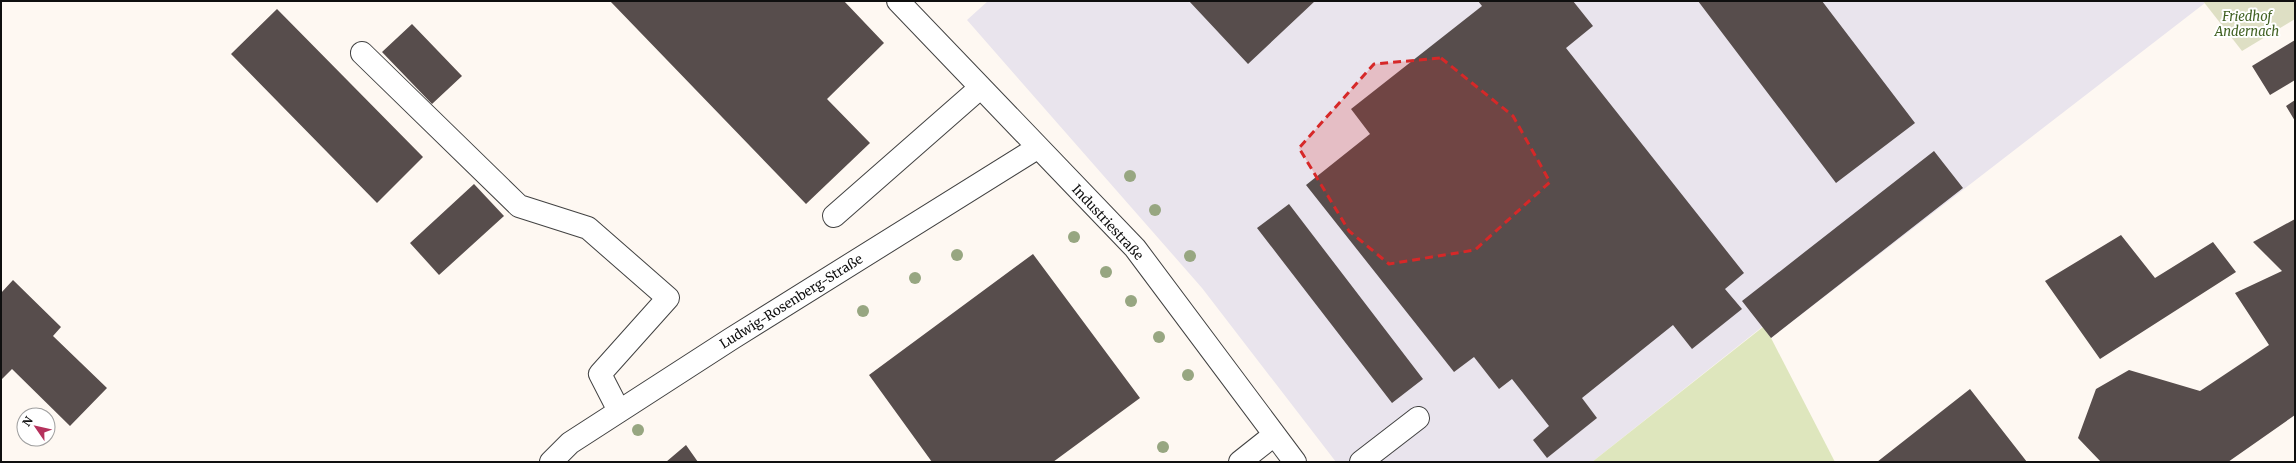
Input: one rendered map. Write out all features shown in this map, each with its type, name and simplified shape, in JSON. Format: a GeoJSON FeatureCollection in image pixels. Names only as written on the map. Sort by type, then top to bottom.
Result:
{"type":"FeatureCollection","features":[{"type":"Feature","properties":{"kind":"street","name":"Industriestraße"},"geometry":{"type":"LineString","coordinates":[[907,4],[980,88],[1135,248],[1295,462]]}},
{"type":"Feature","properties":{"kind":"street"},"geometry":{"type":"LineString","coordinates":[[362,53],[519,206],[588,228],[668,298],[600,374],[619,411]]}},
{"type":"Feature","properties":{"kind":"street"},"geometry":{"type":"LineString","coordinates":[[834,216],[980,88]]}},
{"type":"Feature","properties":{"kind":"street","name":"Ludwig-Rosenberg-Straße"},"geometry":{"type":"LineString","coordinates":[[551,462],[570,443],[731,338],[1037,148]]}},
{"type":"Feature","properties":{"kind":"street"},"geometry":{"type":"LineString","coordinates":[[1361,462],[1418,418]]}},
{"type":"Feature","properties":{"kind":"street"},"geometry":{"type":"LineString","coordinates":[[1240,462],[1274,435]]}},
{"type":"Feature","properties":{"kind":"highlighted area"},"geometry":{"type":"Polygon","coordinates":[[[1441,58],[1513,116],[1550,182],[1475,250],[1389,264],[1349,231],[1299,148],[1374,64],[1441,58]]]}},
{"type":"Feature","properties":{"kind":"shaded area"},"geometry":{"type":"Polygon","coordinates":[[[988,1],[2203,1],[2205,3],[1771,338],[1762,327],[1592,462],[1336,462],[1202,288],[967,20],[988,1]]]}},
{"type":"Feature","properties":{"kind":"green space","name":"Friedhof Andernach"},"geometry":{"type":"Polygon","coordinates":[[[2203,1],[2295,1],[2295,19],[2242,51],[2203,1]]]}},
{"type":"Feature","properties":{"kind":"green space"},"geometry":{"type":"Polygon","coordinates":[[[1763,327],[1771,338],[1835,462],[1592,462],[1763,327]]]}},
{"type":"Feature","properties":{"kind":"building"},"geometry":{"type":"Polygon","coordinates":[[[610,1],[844,1],[884,43],[827,99],[870,143],[806,204],[610,1]]]}},
{"type":"Feature","properties":{"kind":"building"},"geometry":{"type":"Polygon","coordinates":[[[1189,1],[1315,1],[1248,64],[1189,1]]]}},
{"type":"Feature","properties":{"kind":"building"},"geometry":{"type":"Polygon","coordinates":[[[1478,1],[1573,1],[1593,26],[1566,48],[1744,273],[1725,289],[1742,309],[1692,349],[1673,325],[1582,398],[1597,418],[1547,458],[1533,440],[1549,426],[1512,379],[1499,389],[1474,357],[1454,372],[1306,185],[1370,134],[1351,109],[1482,6],[1478,1]]]}},
{"type":"Feature","properties":{"kind":"building"},"geometry":{"type":"Polygon","coordinates":[[[1698,1],[1822,1],[1915,123],[1836,183],[1698,1]]]}},
{"type":"Feature","properties":{"kind":"building"},"geometry":{"type":"Polygon","coordinates":[[[277,9],[423,157],[377,203],[231,54],[277,9]]]}},
{"type":"Feature","properties":{"kind":"building"},"geometry":{"type":"Polygon","coordinates":[[[412,24],[462,76],[432,104],[382,52],[412,24]]]}},
{"type":"Feature","properties":{"kind":"building"},"geometry":{"type":"Polygon","coordinates":[[[2295,40],[2295,80],[2270,95],[2252,66],[2295,40]]]}},
{"type":"Feature","properties":{"kind":"building"},"geometry":{"type":"Polygon","coordinates":[[[2295,100],[2295,121],[2286,106],[2295,100]]]}},
{"type":"Feature","properties":{"kind":"building"},"geometry":{"type":"Polygon","coordinates":[[[1934,151],[1963,188],[1771,338],[1742,301],[1934,151]]]}},
{"type":"Feature","properties":{"kind":"building"},"geometry":{"type":"Polygon","coordinates":[[[474,184],[504,216],[439,275],[410,243],[474,184]]]}},
{"type":"Feature","properties":{"kind":"building"},"geometry":{"type":"Polygon","coordinates":[[[1289,204],[1423,379],[1392,403],[1257,228],[1289,204]]]}},
{"type":"Feature","properties":{"kind":"building"},"geometry":{"type":"Polygon","coordinates":[[[2295,219],[2295,415],[2228,462],[2101,462],[2078,438],[2096,389],[2129,370],[2200,391],[2269,345],[2235,293],[2282,271],[2253,242],[2295,219]]]}},
{"type":"Feature","properties":{"kind":"building"},"geometry":{"type":"Polygon","coordinates":[[[2121,235],[2155,278],[2213,242],[2236,272],[2100,359],[2045,281],[2121,235]]]}},
{"type":"Feature","properties":{"kind":"building"},"geometry":{"type":"Polygon","coordinates":[[[1033,254],[1140,398],[1053,462],[932,462],[869,375],[1033,254]]]}},
{"type":"Feature","properties":{"kind":"building"},"geometry":{"type":"Polygon","coordinates":[[[13,280],[61,327],[53,336],[107,388],[70,426],[56,412],[56,407],[51,407],[12,369],[2,379],[1,293],[13,280]]]}},
{"type":"Feature","properties":{"kind":"building"},"geometry":{"type":"Polygon","coordinates":[[[1970,389],[2027,462],[1877,462],[1970,389]]]}},
{"type":"Feature","properties":{"kind":"building"},"geometry":{"type":"Polygon","coordinates":[[[686,445],[698,462],[666,462],[686,445]]]}}]}
